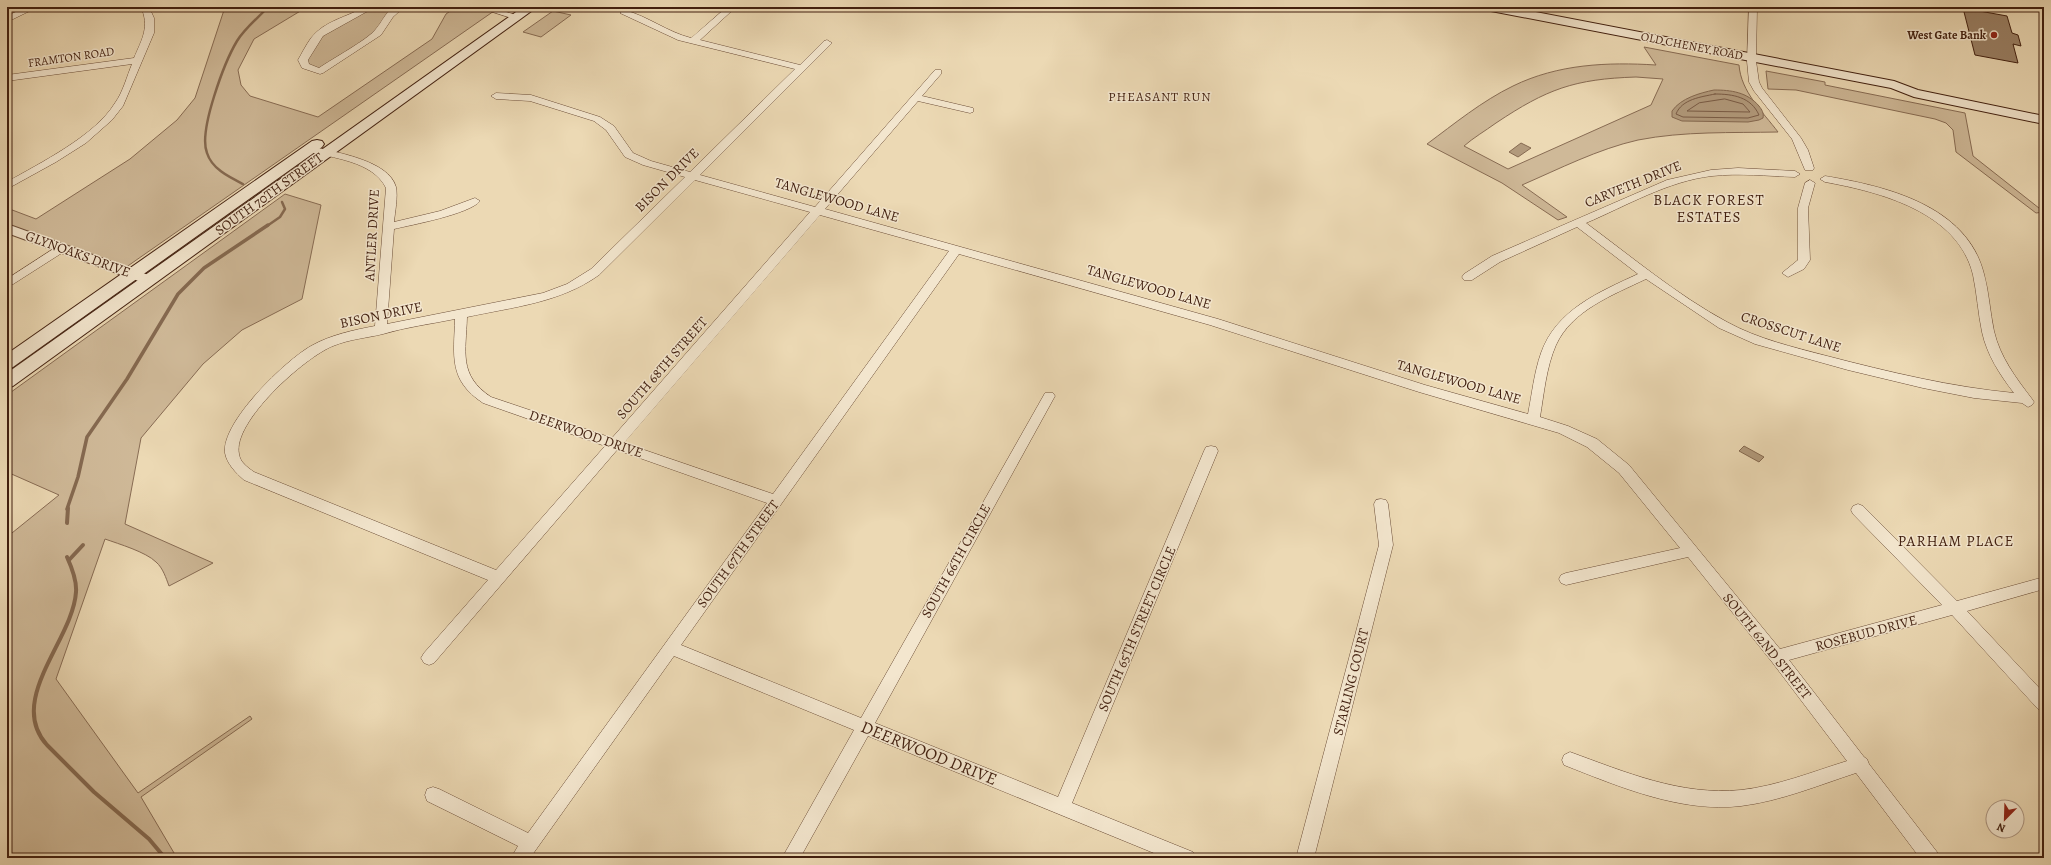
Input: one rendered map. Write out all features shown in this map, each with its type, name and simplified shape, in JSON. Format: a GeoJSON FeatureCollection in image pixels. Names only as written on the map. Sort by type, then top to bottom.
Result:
{"type":"FeatureCollection","features":[{"type":"Feature","properties":{"kind":"main road","name":"OLD CHENEY ROAD"},"geometry":{"type":"LineString","coordinates":[[1491,7],[1894,85],[1914,93],[2044,120]]}},
{"type":"Feature","properties":{"kind":"main road","name":"SOUTH 70TH STREET"},"geometry":{"type":"LineString","coordinates":[[7,363],[310,149],[516,10]]}},
{"type":"Feature","properties":{"kind":"main road","name":"SOUTH 70TH STREET"},"geometry":{"type":"LineString","coordinates":[[7,382],[325,154],[516,10]]}},
{"type":"Feature","properties":{"kind":"main road","name":"OLD CHENEY ROAD"},"geometry":{"type":"LineString","coordinates":[[1894,85],[1912,84],[2044,108]]}},
{"type":"Feature","properties":{"kind":"street"},"geometry":{"type":"LineString","coordinates":[[7,19],[34,7]]}},
{"type":"Feature","properties":{"kind":"street"},"geometry":{"type":"LineString","coordinates":[[7,186],[80,142],[104,124],[120,104],[139,60],[151,25],[150,18],[145,7]]}},
{"type":"Feature","properties":{"kind":"street"},"geometry":{"type":"LineString","coordinates":[[371,7],[358,15],[338,23],[319,35],[304,60],[305,66],[320,72],[383,29],[390,16],[400,7]]}},
{"type":"Feature","properties":{"kind":"street"},"geometry":{"type":"LineString","coordinates":[[481,7],[516,10]]}},
{"type":"Feature","properties":{"kind":"street"},"geometry":{"type":"LineString","coordinates":[[693,41],[732,7]]}},
{"type":"Feature","properties":{"kind":"street"},"geometry":{"type":"LineString","coordinates":[[1753,7],[1753,58],[1755,87],[1799,142],[1809,168]]}},
{"type":"Feature","properties":{"kind":"street"},"geometry":{"type":"LineString","coordinates":[[624,14],[642,19],[666,33],[801,68]]}},
{"type":"Feature","properties":{"kind":"street","name":"BISON DRIVE"},"geometry":{"type":"LineString","coordinates":[[499,578],[249,476],[240,470],[234,461],[232,443],[239,426],[292,364],[304,356],[332,342],[381,330],[545,297],[559,293],[583,281],[595,272],[827,43]]}},
{"type":"Feature","properties":{"kind":"street","name":"FRAMTON ROAD"},"geometry":{"type":"LineString","coordinates":[[7,78],[139,60]]}},
{"type":"Feature","properties":{"kind":"street","name":"SOUTH 68TH STREET"},"geometry":{"type":"LineString","coordinates":[[429,658],[938,72]]}},
{"type":"Feature","properties":{"kind":"street","name":"TANGLEWOOD LANE"},"geometry":{"type":"LineString","coordinates":[[496,96],[531,98],[597,119],[610,128],[628,155],[647,163],[1214,322],[1424,389],[1563,429],[1592,443]]}},
{"type":"Feature","properties":{"kind":"street"},"geometry":{"type":"LineString","coordinates":[[917,98],[970,110]]}},
{"type":"Feature","properties":{"kind":"street","name":"ANTLER DRIVE"},"geometry":{"type":"LineString","coordinates":[[310,149],[371,166],[386,176],[391,188],[381,330]]}},
{"type":"Feature","properties":{"kind":"street"},"geometry":{"type":"LineString","coordinates":[[1800,168],[1809,168],[1818,171],[1825,179],[1819,184],[1810,183],[1800,179],[1795,171],[1800,168]]}},
{"type":"Feature","properties":{"kind":"street","name":"CARVETH DRIVE"},"geometry":{"type":"LineString","coordinates":[[1468,277],[1496,259],[1577,222],[1671,182],[1692,176],[1738,171],[1796,174]]}},
{"type":"Feature","properties":{"kind":"street","name":"CROSSCUT LANE"},"geometry":{"type":"LineString","coordinates":[[1577,222],[1683,300],[1724,325],[1779,347],[1922,383],[2028,402],[2002,367],[1990,340],[1976,264],[1964,243],[1946,224],[1909,200],[1883,191],[1825,179]]}},
{"type":"Feature","properties":{"kind":"street"},"geometry":{"type":"LineString","coordinates":[[1788,273],[1800,266],[1804,260],[1803,208],[1810,183]]}},
{"type":"Feature","properties":{"kind":"street"},"geometry":{"type":"LineString","coordinates":[[389,226],[436,216],[475,201]]}},
{"type":"Feature","properties":{"kind":"street","name":"GLYNOAKS DRIVE"},"geometry":{"type":"LineString","coordinates":[[7,228],[149,280]]}},
{"type":"Feature","properties":{"kind":"street"},"geometry":{"type":"LineString","coordinates":[[7,284],[61,248]]}},
{"type":"Feature","properties":{"kind":"street","name":"SOUTH 67TH STREET"},"geometry":{"type":"LineString","coordinates":[[520,858],[956,250]]}},
{"type":"Feature","properties":{"kind":"street"},"geometry":{"type":"LineString","coordinates":[[1533,420],[1545,361],[1551,344],[1559,332],[1571,318],[1595,299],[1647,274]]}},
{"type":"Feature","properties":{"kind":"street","name":"DEERWOOD DRIVE"},"geometry":{"type":"LineString","coordinates":[[461,314],[460,369],[468,387],[477,395],[777,500]]}},
{"type":"Feature","properties":{"kind":"street","name":"SOUTH 66TH CIRCLE"},"geometry":{"type":"LineString","coordinates":[[791,858],[863,726],[1049,396]]}},
{"type":"Feature","properties":{"kind":"street","name":"SOUTH 62ND STREET"},"geometry":{"type":"LineString","coordinates":[[1592,443],[1624,468],[1777,657],[1861,764],[1931,858]]}},
{"type":"Feature","properties":{"kind":"street","name":"SOUTH 65TH STREET CIRCLE"},"geometry":{"type":"LineString","coordinates":[[1062,807],[1211,451]]}},
{"type":"Feature","properties":{"kind":"street","name":"STARLING COURT"},"geometry":{"type":"LineString","coordinates":[[1305,858],[1386,545],[1381,504]]}},
{"type":"Feature","properties":{"kind":"street"},"geometry":{"type":"LineString","coordinates":[[1858,510],[1955,608],[2044,704]]}},
{"type":"Feature","properties":{"kind":"street"},"geometry":{"type":"LineString","coordinates":[[1566,579],[1690,551]]}},
{"type":"Feature","properties":{"kind":"street","name":"ROSEBUD DRIVE"},"geometry":{"type":"LineString","coordinates":[[1777,657],[2044,584]]}},
{"type":"Feature","properties":{"kind":"street","name":"DEERWOOD DRIVE"},"geometry":{"type":"LineString","coordinates":[[671,648],[1187,858]]}},
{"type":"Feature","properties":{"kind":"street"},"geometry":{"type":"LineString","coordinates":[[1570,760],[1672,794],[1701,798],[1726,799],[1753,796],[1861,764]]}},
{"type":"Feature","properties":{"kind":"street"},"geometry":{"type":"LineString","coordinates":[[433,795],[531,843]]}},
{"type":"Feature","properties":{"kind":"shaded area"},"geometry":{"type":"Polygon","coordinates":[[[225,7],[307,7],[254,39],[238,70],[241,85],[250,96],[318,117],[432,39],[446,14],[456,7],[481,7],[494,11],[122,270],[7,228],[7,208],[36,219],[130,159],[177,120],[195,98],[225,7]]]}},
{"type":"Feature","properties":{"kind":"shaded area"},"geometry":{"type":"Polygon","coordinates":[[[371,7],[400,7],[394,11],[386,25],[320,71],[308,68],[303,60],[315,40],[371,7]]]}},
{"type":"Feature","properties":{"kind":"shaded area"},"geometry":{"type":"Polygon","coordinates":[[[553,11],[571,15],[541,37],[523,32],[553,11]]]}},
{"type":"Feature","properties":{"kind":"shaded area"},"geometry":{"type":"Polygon","coordinates":[[[1644,47],[1739,65],[1748,93],[1778,132],[1690,134],[1638,140],[1593,154],[1522,185],[1567,217],[1558,220],[1502,183],[1427,144],[1468,113],[1490,99],[1513,86],[1547,73],[1583,66],[1619,64],[1656,65],[1644,47]],[[1636,77],[1614,78],[1578,83],[1562,88],[1546,94],[1514,111],[1479,134],[1464,146],[1508,169],[1651,105],[1663,79],[1636,77]]]}},
{"type":"Feature","properties":{"kind":"shaded area"},"geometry":{"type":"Polygon","coordinates":[[[1766,71],[1825,82],[1825,85],[1965,113],[1973,156],[2044,212],[2036,213],[1956,152],[1953,130],[1946,123],[1935,119],[1796,90],[1768,89],[1766,71]]]}},
{"type":"Feature","properties":{"kind":"shaded area"},"geometry":{"type":"Polygon","coordinates":[[[308,161],[163,262],[155,264],[292,168],[308,161]]]}},
{"type":"Feature","properties":{"kind":"shaded area"},"geometry":{"type":"Polygon","coordinates":[[[285,194],[321,205],[302,299],[242,330],[203,364],[141,438],[125,524],[213,563],[169,586],[161,567],[152,558],[105,539],[56,679],[138,793],[250,716],[252,719],[141,797],[177,858],[7,858],[7,537],[59,495],[7,472],[7,395],[285,194]]]}},
{"type":"Feature","properties":{"kind":"water"},"geometry":{"type":"Polygon","coordinates":[[[1714,90],[1733,91],[1744,95],[1759,106],[1763,113],[1763,118],[1748,122],[1682,121],[1672,117],[1672,111],[1686,99],[1714,90]]]}},
{"type":"Feature","properties":{"kind":"water"},"geometry":{"type":"Polygon","coordinates":[[[1521,143],[1531,148],[1518,157],[1509,152],[1521,143]]]}},
{"type":"Feature","properties":{"kind":"water"},"geometry":{"type":"Polygon","coordinates":[[[1744,446],[1764,457],[1759,462],[1739,451],[1744,446]]]}},
{"type":"Feature","properties":{"kind":"building","name":"West Gate Bank"},"geometry":{"type":"Polygon","coordinates":[[[1963,8],[2007,16],[2012,33],[2018,35],[2021,46],[2013,44],[2018,63],[1975,55],[1963,8]]]}},
{"type":"Feature","properties":{"kind":"waterway"},"geometry":{"type":"LineString","coordinates":[[243,184],[222,172],[209,159],[205,143],[206,129],[214,96],[226,64],[237,41],[268,7]]}},
{"type":"Feature","properties":{"kind":"waterway"},"geometry":{"type":"LineString","coordinates":[[267,226],[280,217],[285,209],[282,202]]}},
{"type":"Feature","properties":{"kind":"waterway"},"geometry":{"type":"LineString","coordinates":[[67,509],[78,477],[87,437],[127,379],[178,294],[204,268],[268,225]]}},
{"type":"Feature","properties":{"kind":"waterway"},"geometry":{"type":"LineString","coordinates":[[67,523],[68,508]]}},
{"type":"Feature","properties":{"kind":"waterway"},"geometry":{"type":"LineString","coordinates":[[69,560],[83,545]]}},
{"type":"Feature","properties":{"kind":"waterway"},"geometry":{"type":"LineString","coordinates":[[67,557],[75,579],[76,592],[72,611],[37,689],[34,709],[36,727],[47,745],[94,792],[149,839],[165,858]]}},
{"type":"Feature","properties":{"kind":"place","name":"West Gate Bank"},"geometry":{"type":"Point","coordinates":[1994,35]}},
{"type":"Feature","properties":{"kind":"district","name":"PHEASANT RUN"},"geometry":{"type":"Point","coordinates":[1160,96]}},
{"type":"Feature","properties":{"kind":"district","name":"BLACK FOREST ESTATES"},"geometry":{"type":"Point","coordinates":[1709,208]}},
{"type":"Feature","properties":{"kind":"district","name":"PARHAM PLACE"},"geometry":{"type":"Point","coordinates":[1956,541]}}]}
